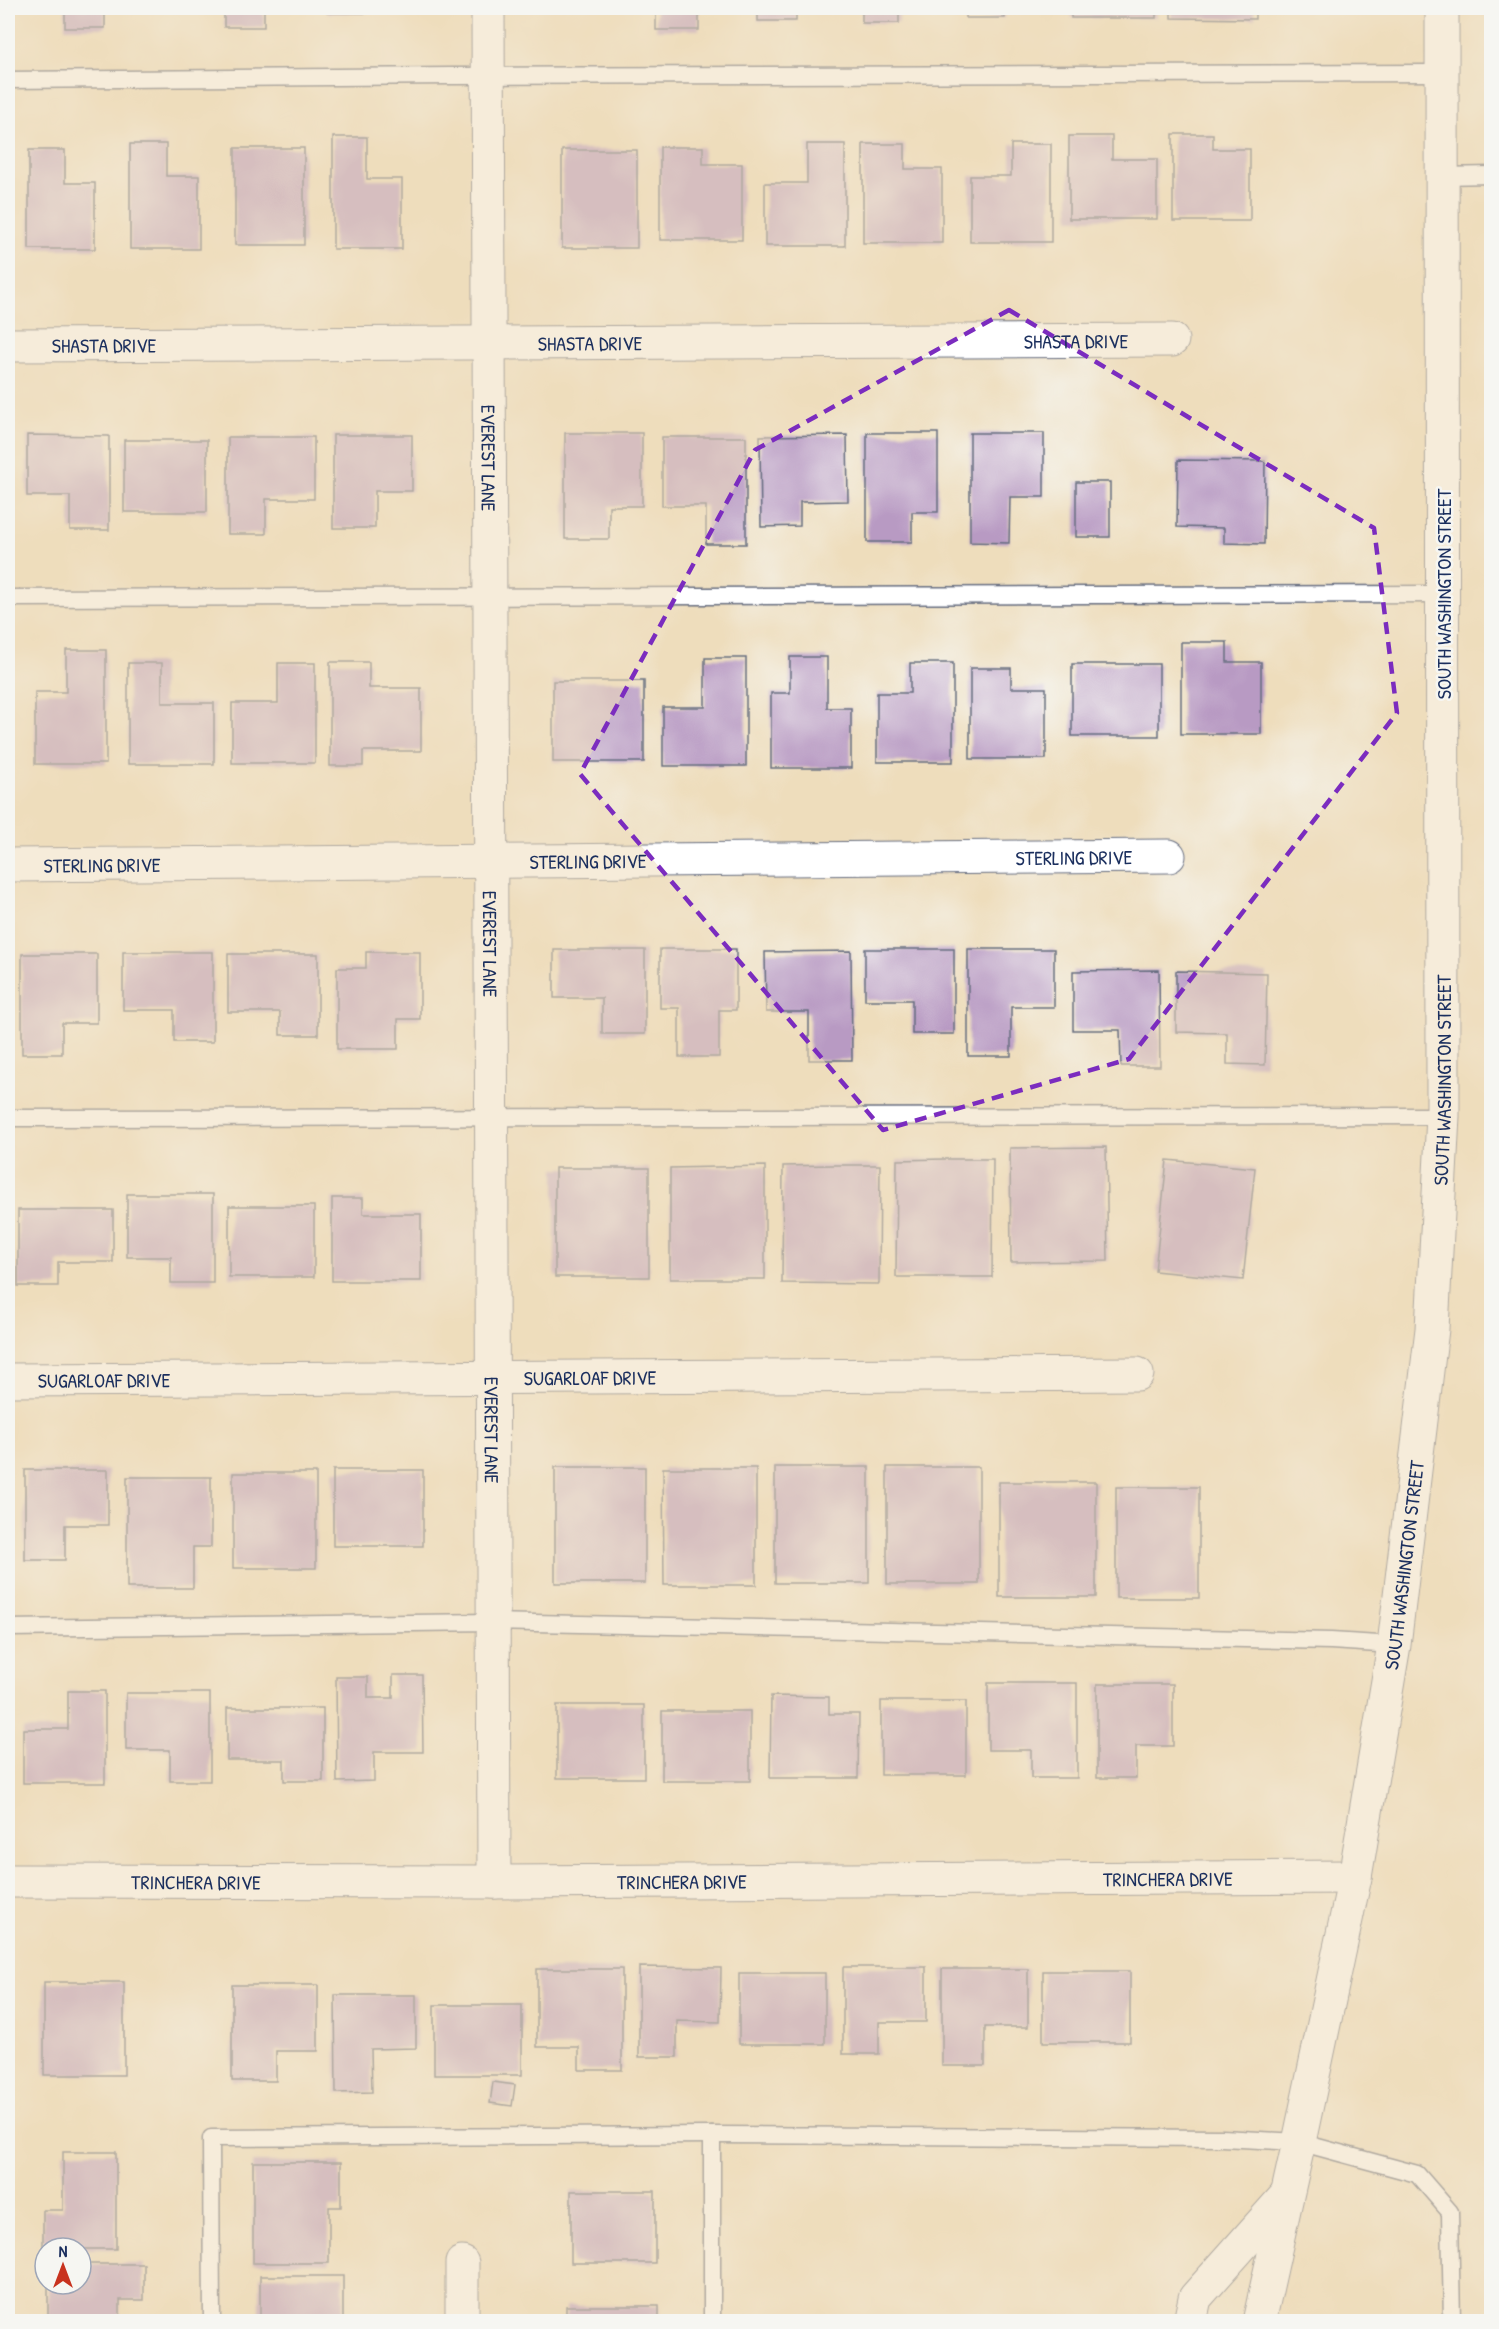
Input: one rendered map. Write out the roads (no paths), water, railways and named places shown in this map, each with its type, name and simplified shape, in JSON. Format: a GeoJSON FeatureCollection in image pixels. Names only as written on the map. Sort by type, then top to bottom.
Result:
{"type":"FeatureCollection","features":[{"type":"Feature","properties":{"kind":"street","name":"EVEREST LANE"},"geometry":{"type":"LineString","coordinates":[[488,8],[494,1882]]}},
{"type":"Feature","properties":{"kind":"street","name":"SOUTH WASHINGTON STREET"},"geometry":{"type":"LineString","coordinates":[[1259,2322],[1355,1877],[1394,1645],[1432,1329],[1443,1116],[1442,8]]}},
{"type":"Feature","properties":{"kind":"street","name":"SHASTA DRIVE"},"geometry":{"type":"LineString","coordinates":[[8,345],[1172,340]]}},
{"type":"Feature","properties":{"kind":"street","name":"STERLING DRIVE"},"geometry":{"type":"LineString","coordinates":[[8,865],[1169,856]]}},
{"type":"Feature","properties":{"kind":"street","name":"SUGARLOAF DRIVE"},"geometry":{"type":"LineString","coordinates":[[8,1380],[1137,1374]]}},
{"type":"Feature","properties":{"kind":"street","name":"TRINCHERA DRIVE"},"geometry":{"type":"LineString","coordinates":[[8,1881],[494,1882],[1355,1877]]}},
{"type":"Feature","properties":{"kind":"street"},"geometry":{"type":"LineString","coordinates":[[1190,2322],[1195,2298],[1286,2196]]}},
{"type":"Feature","properties":{"kind":"street"},"geometry":{"type":"LineString","coordinates":[[462,2263],[462,2322]]}},
{"type":"Feature","properties":{"kind":"lane"},"geometry":{"type":"LineString","coordinates":[[8,80],[1442,73]]}},
{"type":"Feature","properties":{"kind":"lane"},"geometry":{"type":"LineString","coordinates":[[1442,176],[1491,175]]}},
{"type":"Feature","properties":{"kind":"lane"},"geometry":{"type":"LineString","coordinates":[[8,598],[1443,594]]}},
{"type":"Feature","properties":{"kind":"lane"},"geometry":{"type":"LineString","coordinates":[[8,1118],[1443,1116]]}},
{"type":"Feature","properties":{"kind":"lane"},"geometry":{"type":"LineString","coordinates":[[8,1628],[493,1622],[1307,1640],[1394,1645]]}},
{"type":"Feature","properties":{"kind":"lane"},"geometry":{"type":"LineString","coordinates":[[712,2135],[712,2322]]}},
{"type":"Feature","properties":{"kind":"lane"},"geometry":{"type":"LineString","coordinates":[[212,2322],[211,2138],[712,2135],[1222,2138],[1299,2142],[1417,2174],[1450,2212],[1452,2322]]}}]}
